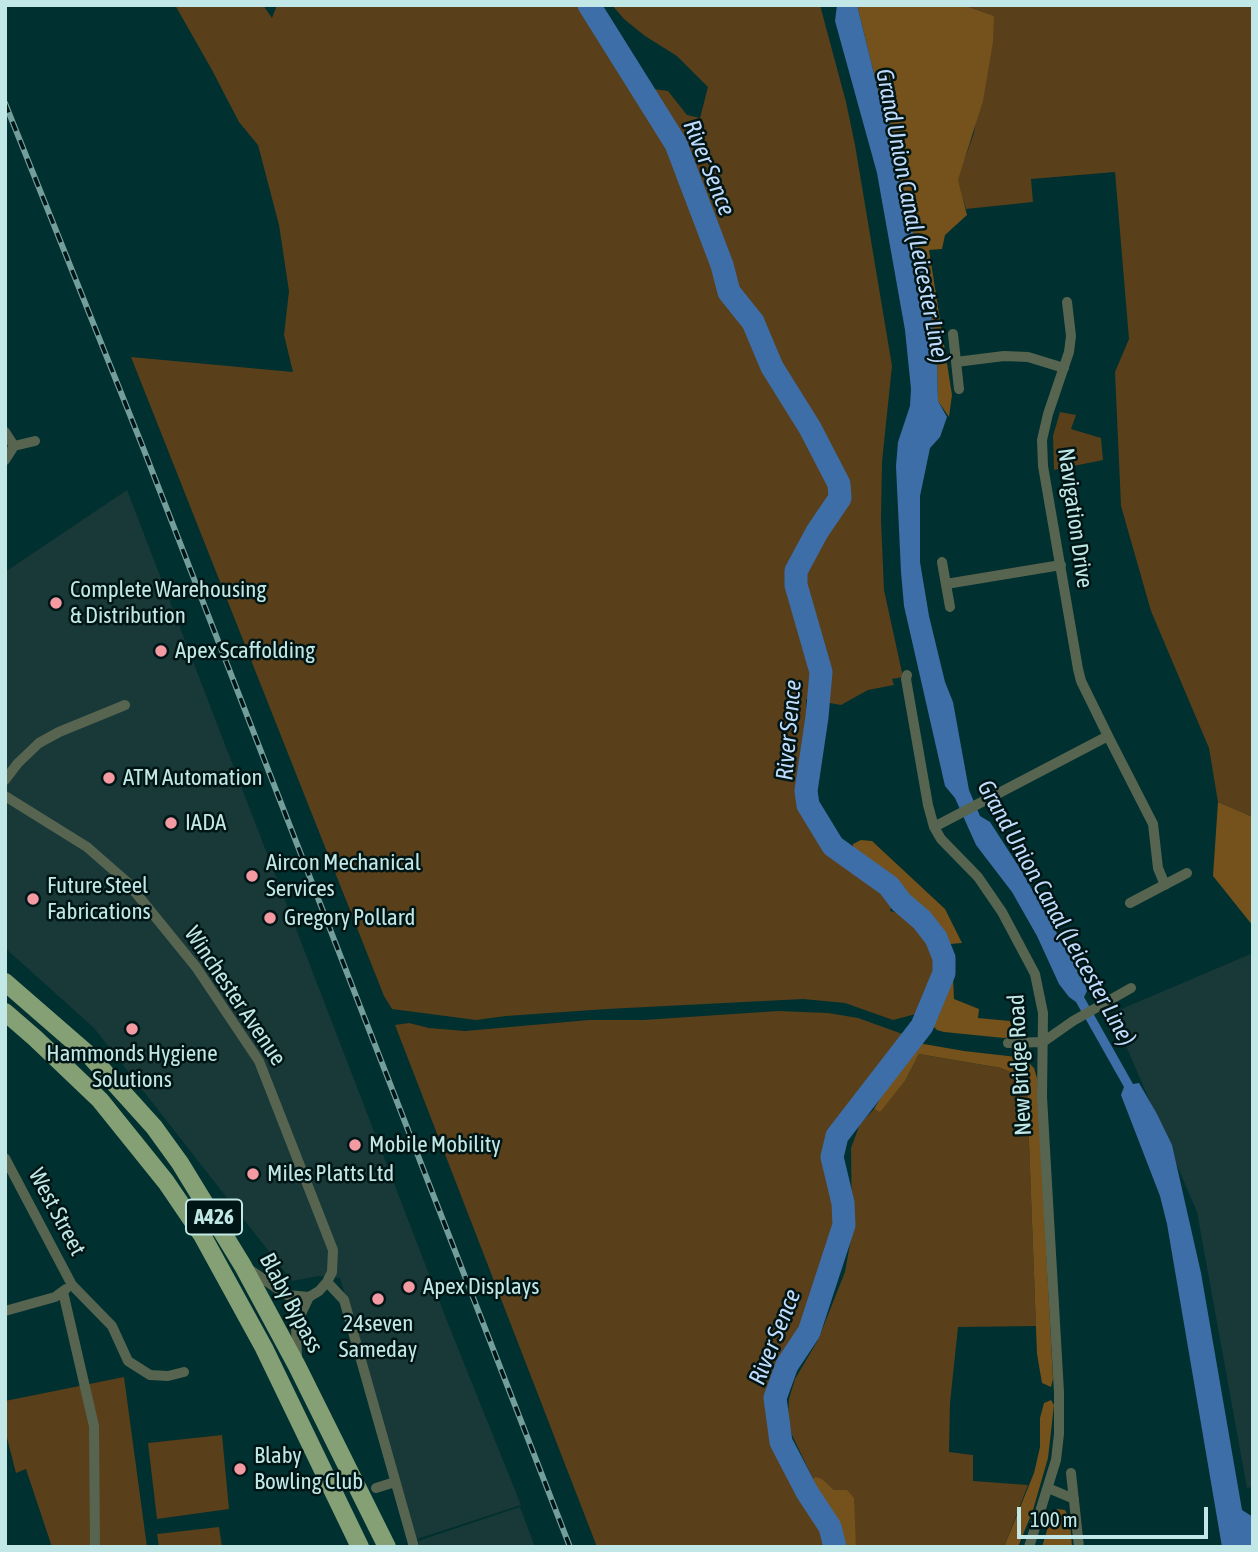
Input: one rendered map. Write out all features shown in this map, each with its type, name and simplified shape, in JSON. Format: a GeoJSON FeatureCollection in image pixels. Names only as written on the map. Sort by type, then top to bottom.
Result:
{"type":"FeatureCollection","features":[{"type":"Feature","properties":{"kind":"main road","name":"Blaby Bypass"},"geometry":{"type":"LineString","coordinates":[[5,982],[89,1055],[154,1128],[180,1163],[243,1266],[297,1366],[387,1547]]}},
{"type":"Feature","properties":{"kind":"main road","name":"Blaby Bypass"},"geometry":{"type":"LineString","coordinates":[[5,1012],[100,1100],[166,1182],[202,1235],[264,1348],[360,1547]]}},
{"type":"Feature","properties":{"kind":"street","name":"Navigation Drive"},"geometry":{"type":"LineString","coordinates":[[1067,302],[1071,336],[1042,440],[1043,466],[1081,681],[1153,824],[1158,868],[1165,885]]}},
{"type":"Feature","properties":{"kind":"street"},"geometry":{"type":"LineString","coordinates":[[953,334],[959,389]]}},
{"type":"Feature","properties":{"kind":"street"},"geometry":{"type":"LineString","coordinates":[[956,362],[1004,356],[1028,357],[1064,368]]}},
{"type":"Feature","properties":{"kind":"street"},"geometry":{"type":"LineString","coordinates":[[5,432],[14,446]]}},
{"type":"Feature","properties":{"kind":"street"},"geometry":{"type":"LineString","coordinates":[[5,460],[14,446],[35,441]]}},
{"type":"Feature","properties":{"kind":"street"},"geometry":{"type":"LineString","coordinates":[[942,562],[950,607]]}},
{"type":"Feature","properties":{"kind":"street"},"geometry":{"type":"LineString","coordinates":[[946,584],[1061,565]]}},
{"type":"Feature","properties":{"kind":"street","name":"New Bridge Road"},"geometry":{"type":"LineString","coordinates":[[907,675],[934,827],[941,839],[978,877],[1002,912],[1029,961],[1040,993],[1059,1434],[1056,1460],[1029,1547]]}},
{"type":"Feature","properties":{"kind":"street"},"geometry":{"type":"LineString","coordinates":[[5,780],[39,743],[125,705]]}},
{"type":"Feature","properties":{"kind":"street"},"geometry":{"type":"LineString","coordinates":[[934,827],[1108,736]]}},
{"type":"Feature","properties":{"kind":"street","name":"Winchester Avenue"},"geometry":{"type":"LineString","coordinates":[[5,796],[87,848],[127,882],[196,967],[259,1061],[333,1250],[332,1272],[327,1282]]}},
{"type":"Feature","properties":{"kind":"street"},"geometry":{"type":"LineString","coordinates":[[1130,903],[1187,873]]}},
{"type":"Feature","properties":{"kind":"street"},"geometry":{"type":"LineString","coordinates":[[1008,1043],[1043,1042],[1073,1021],[1131,988]]}},
{"type":"Feature","properties":{"kind":"street","name":"West Street"},"geometry":{"type":"LineString","coordinates":[[5,1158],[67,1289]]}},
{"type":"Feature","properties":{"kind":"street"},"geometry":{"type":"LineString","coordinates":[[243,1266],[287,1295],[309,1297]]}},
{"type":"Feature","properties":{"kind":"street"},"geometry":{"type":"LineString","coordinates":[[297,1366],[296,1324],[309,1297],[327,1282],[344,1300],[415,1547]]}},
{"type":"Feature","properties":{"kind":"street"},"geometry":{"type":"LineString","coordinates":[[5,1311],[55,1297],[67,1289]]}},
{"type":"Feature","properties":{"kind":"street"},"geometry":{"type":"LineString","coordinates":[[67,1289],[112,1326],[128,1361],[150,1374],[168,1376],[184,1372]]}},
{"type":"Feature","properties":{"kind":"street"},"geometry":{"type":"LineString","coordinates":[[67,1289],[94,1426],[94,1547]]}},
{"type":"Feature","properties":{"kind":"street"},"geometry":{"type":"LineString","coordinates":[[1071,1473],[1079,1547]]}},
{"type":"Feature","properties":{"kind":"street"},"geometry":{"type":"LineString","coordinates":[[376,1488],[395,1482]]}},
{"type":"Feature","properties":{"kind":"street"},"geometry":{"type":"LineString","coordinates":[[1048,1488],[1074,1499]]}},
{"type":"Feature","properties":{"kind":"shaded area"},"geometry":{"type":"Polygon","coordinates":[[[175,5],[263,5],[272,18],[277,5],[583,5],[632,86],[668,91],[687,115],[700,118],[708,87],[677,56],[645,36],[612,5],[820,5],[855,145],[892,366],[882,462],[881,520],[884,590],[903,677],[892,679],[894,685],[868,690],[841,705],[806,699],[806,711],[811,718],[800,763],[797,791],[803,815],[830,853],[861,869],[886,889],[894,900],[890,911],[906,915],[920,927],[933,949],[934,968],[925,1001],[916,1014],[893,1020],[845,1003],[803,999],[607,1009],[476,1020],[392,1009],[384,996],[131,357],[293,372],[284,335],[289,291],[279,225],[258,145],[239,122],[175,5]]]}},
{"type":"Feature","properties":{"kind":"shaded area"},"geometry":{"type":"Polygon","coordinates":[[[857,5],[963,5],[994,16],[993,42],[983,101],[958,180],[967,215],[945,235],[942,249],[929,250],[952,395],[949,417],[938,401],[937,362],[928,291],[888,135],[890,121],[879,94],[857,5]]]}},
{"type":"Feature","properties":{"kind":"shaded area"},"geometry":{"type":"Polygon","coordinates":[[[963,5],[1253,5],[1253,817],[1218,802],[1209,748],[1151,611],[1121,506],[1115,372],[1129,339],[1115,172],[1031,179],[1033,202],[966,209],[957,180],[974,133],[993,16],[963,5]]]}},
{"type":"Feature","properties":{"kind":"shaded area"},"geometry":{"type":"Polygon","coordinates":[[[1060,412],[1076,415],[1071,429],[1101,438],[1103,460],[1054,470],[1053,436],[1060,412]]]}},
{"type":"Feature","properties":{"kind":"shaded area"},"geometry":{"type":"Polygon","coordinates":[[[127,490],[447,1321],[521,1505],[417,1539],[340,1278],[319,1276],[292,1281],[94,1028],[5,948],[5,572],[127,490]]]}},
{"type":"Feature","properties":{"kind":"shaded area"},"geometry":{"type":"Polygon","coordinates":[[[1218,802],[1253,817],[1253,926],[1213,876],[1218,802]]]}},
{"type":"Feature","properties":{"kind":"shaded area"},"geometry":{"type":"Polygon","coordinates":[[[861,840],[872,841],[945,909],[962,943],[950,944],[929,917],[885,872],[853,851],[853,844],[861,840]]]}},
{"type":"Feature","properties":{"kind":"shaded area"},"geometry":{"type":"Polygon","coordinates":[[[1253,953],[1253,1487],[1247,1488],[1197,1212],[1112,1013],[1253,953]]]}},
{"type":"Feature","properties":{"kind":"shaded area"},"geometry":{"type":"Polygon","coordinates":[[[952,954],[954,999],[979,1009],[978,1018],[1010,1021],[1011,1037],[944,1032],[931,1024],[937,1004],[944,995],[948,961],[952,954]]]}},
{"type":"Feature","properties":{"kind":"shaded area"},"geometry":{"type":"Polygon","coordinates":[[[778,1011],[828,1013],[858,1018],[908,1036],[875,1076],[832,1138],[829,1175],[841,1228],[821,1280],[808,1326],[779,1376],[772,1405],[776,1443],[793,1476],[828,1531],[832,1547],[597,1547],[395,1025],[409,1023],[429,1028],[465,1031],[589,1020],[643,1020],[778,1011]]]}},
{"type":"Feature","properties":{"kind":"shaded area"},"geometry":{"type":"Polygon","coordinates":[[[918,1043],[1017,1057],[1034,1068],[1037,1078],[1053,1379],[1051,1387],[1042,1383],[1037,1354],[1027,1090],[1015,1074],[1001,1068],[919,1054],[905,1081],[880,1112],[874,1109],[908,1052],[918,1043]]]}},
{"type":"Feature","properties":{"kind":"shaded area"},"geometry":{"type":"Polygon","coordinates":[[[919,1054],[1001,1068],[1015,1074],[1027,1090],[1036,1326],[958,1327],[950,1403],[949,1452],[973,1455],[973,1481],[1028,1485],[1004,1547],[856,1547],[840,1491],[834,1490],[821,1479],[813,1479],[792,1435],[788,1417],[789,1399],[795,1379],[818,1340],[845,1272],[852,1233],[851,1148],[860,1124],[874,1109],[880,1111],[905,1081],[919,1054]]]}},
{"type":"Feature","properties":{"kind":"shaded area"},"geometry":{"type":"Polygon","coordinates":[[[124,1377],[147,1547],[52,1547],[26,1469],[16,1473],[5,1430],[5,1401],[124,1377]]]}},
{"type":"Feature","properties":{"kind":"shaded area"},"geometry":{"type":"Polygon","coordinates":[[[1051,1400],[1054,1405],[1048,1458],[1033,1510],[1018,1547],[1004,1547],[1034,1473],[1040,1447],[1040,1418],[1044,1403],[1051,1400]]]}},
{"type":"Feature","properties":{"kind":"shaded area"},"geometry":{"type":"Polygon","coordinates":[[[222,1435],[229,1509],[157,1519],[148,1443],[222,1435]]]}},
{"type":"Feature","properties":{"kind":"shaded area"},"geometry":{"type":"Polygon","coordinates":[[[816,1477],[834,1490],[847,1490],[854,1498],[856,1547],[842,1547],[813,1479],[816,1477]]]}},
{"type":"Feature","properties":{"kind":"shaded area"},"geometry":{"type":"Polygon","coordinates":[[[520,1507],[535,1547],[420,1547],[418,1541],[520,1507]]]}},
{"type":"Feature","properties":{"kind":"shaded area"},"geometry":{"type":"Polygon","coordinates":[[[1057,1509],[1065,1510],[1070,1520],[1072,1547],[1042,1547],[1050,1520],[1057,1509]]]}},
{"type":"Feature","properties":{"kind":"shaded area"},"geometry":{"type":"Polygon","coordinates":[[[219,1527],[222,1547],[159,1547],[157,1534],[219,1527]]]}},
{"type":"Feature","properties":{"kind":"water"},"geometry":{"type":"Polygon","coordinates":[[[837,5],[857,5],[879,94],[890,121],[888,135],[928,291],[937,362],[938,401],[947,417],[940,437],[930,448],[920,496],[920,562],[929,616],[945,682],[953,702],[969,790],[980,816],[990,822],[1021,870],[1084,981],[1087,991],[1084,997],[1133,1084],[1139,1083],[1172,1145],[1201,1273],[1242,1510],[1253,1517],[1253,1547],[1222,1547],[1167,1224],[1160,1196],[1121,1095],[1124,1087],[1076,1002],[1059,984],[1037,936],[1012,892],[976,845],[955,798],[945,786],[904,606],[901,572],[896,466],[898,442],[910,406],[911,389],[905,330],[877,173],[835,21],[837,5]]]}},
{"type":"Feature","properties":{"kind":"waterway","name":"River Sence"},"geometry":{"type":"LineString","coordinates":[[589,5],[676,144],[722,265],[729,292],[753,322],[772,367],[810,428],[839,484],[840,498],[817,532],[796,571],[796,585],[821,672],[806,791],[808,805],[833,846],[889,886],[901,902],[922,920],[936,938],[944,958],[944,973],[922,1026],[837,1136],[832,1157],[843,1203],[844,1225],[809,1332],[787,1365],[775,1398],[781,1442],[807,1492],[830,1527],[835,1547]]}},
{"type":"Feature","properties":{"kind":"railway"},"geometry":{"type":"LineString","coordinates":[[5,103],[142,445],[570,1547]]}},
{"type":"Feature","properties":{"kind":"place","name":"Complete Warehousing & Distribution"},"geometry":{"type":"Point","coordinates":[56,603]}},
{"type":"Feature","properties":{"kind":"place","name":"Apex Scaffolding"},"geometry":{"type":"Point","coordinates":[161,651]}},
{"type":"Feature","properties":{"kind":"place","name":"ATM Automation"},"geometry":{"type":"Point","coordinates":[109,778]}},
{"type":"Feature","properties":{"kind":"place","name":"IADA"},"geometry":{"type":"Point","coordinates":[171,823]}},
{"type":"Feature","properties":{"kind":"place","name":"Aircon Mechanical Services"},"geometry":{"type":"Point","coordinates":[252,876]}},
{"type":"Feature","properties":{"kind":"place","name":"Future Steel Fabrications"},"geometry":{"type":"Point","coordinates":[33,899]}},
{"type":"Feature","properties":{"kind":"place","name":"Gregory Pollard"},"geometry":{"type":"Point","coordinates":[270,918]}},
{"type":"Feature","properties":{"kind":"place","name":"Hammonds Hygiene Solutions"},"geometry":{"type":"Point","coordinates":[132,1029]}},
{"type":"Feature","properties":{"kind":"place","name":"Mobile Mobility"},"geometry":{"type":"Point","coordinates":[355,1145]}},
{"type":"Feature","properties":{"kind":"place","name":"Miles Platts Ltd"},"geometry":{"type":"Point","coordinates":[253,1174]}},
{"type":"Feature","properties":{"kind":"place","name":"Apex Displays"},"geometry":{"type":"Point","coordinates":[409,1287]}},
{"type":"Feature","properties":{"kind":"place","name":"24seven Sameday"},"geometry":{"type":"Point","coordinates":[378,1299]}},
{"type":"Feature","properties":{"kind":"place","name":"Blaby Bowling Club"},"geometry":{"type":"Point","coordinates":[240,1469]}},
{"type":"Feature","properties":{"kind":"water label","name":"Grand Union Canal (Leicester Line)"},"geometry":{"type":"Point","coordinates":[912,216]}},
{"type":"Feature","properties":{"kind":"water label","name":"Grand Union Canal (Leicester Line)"},"geometry":{"type":"Point","coordinates":[1056,913]}}]}
